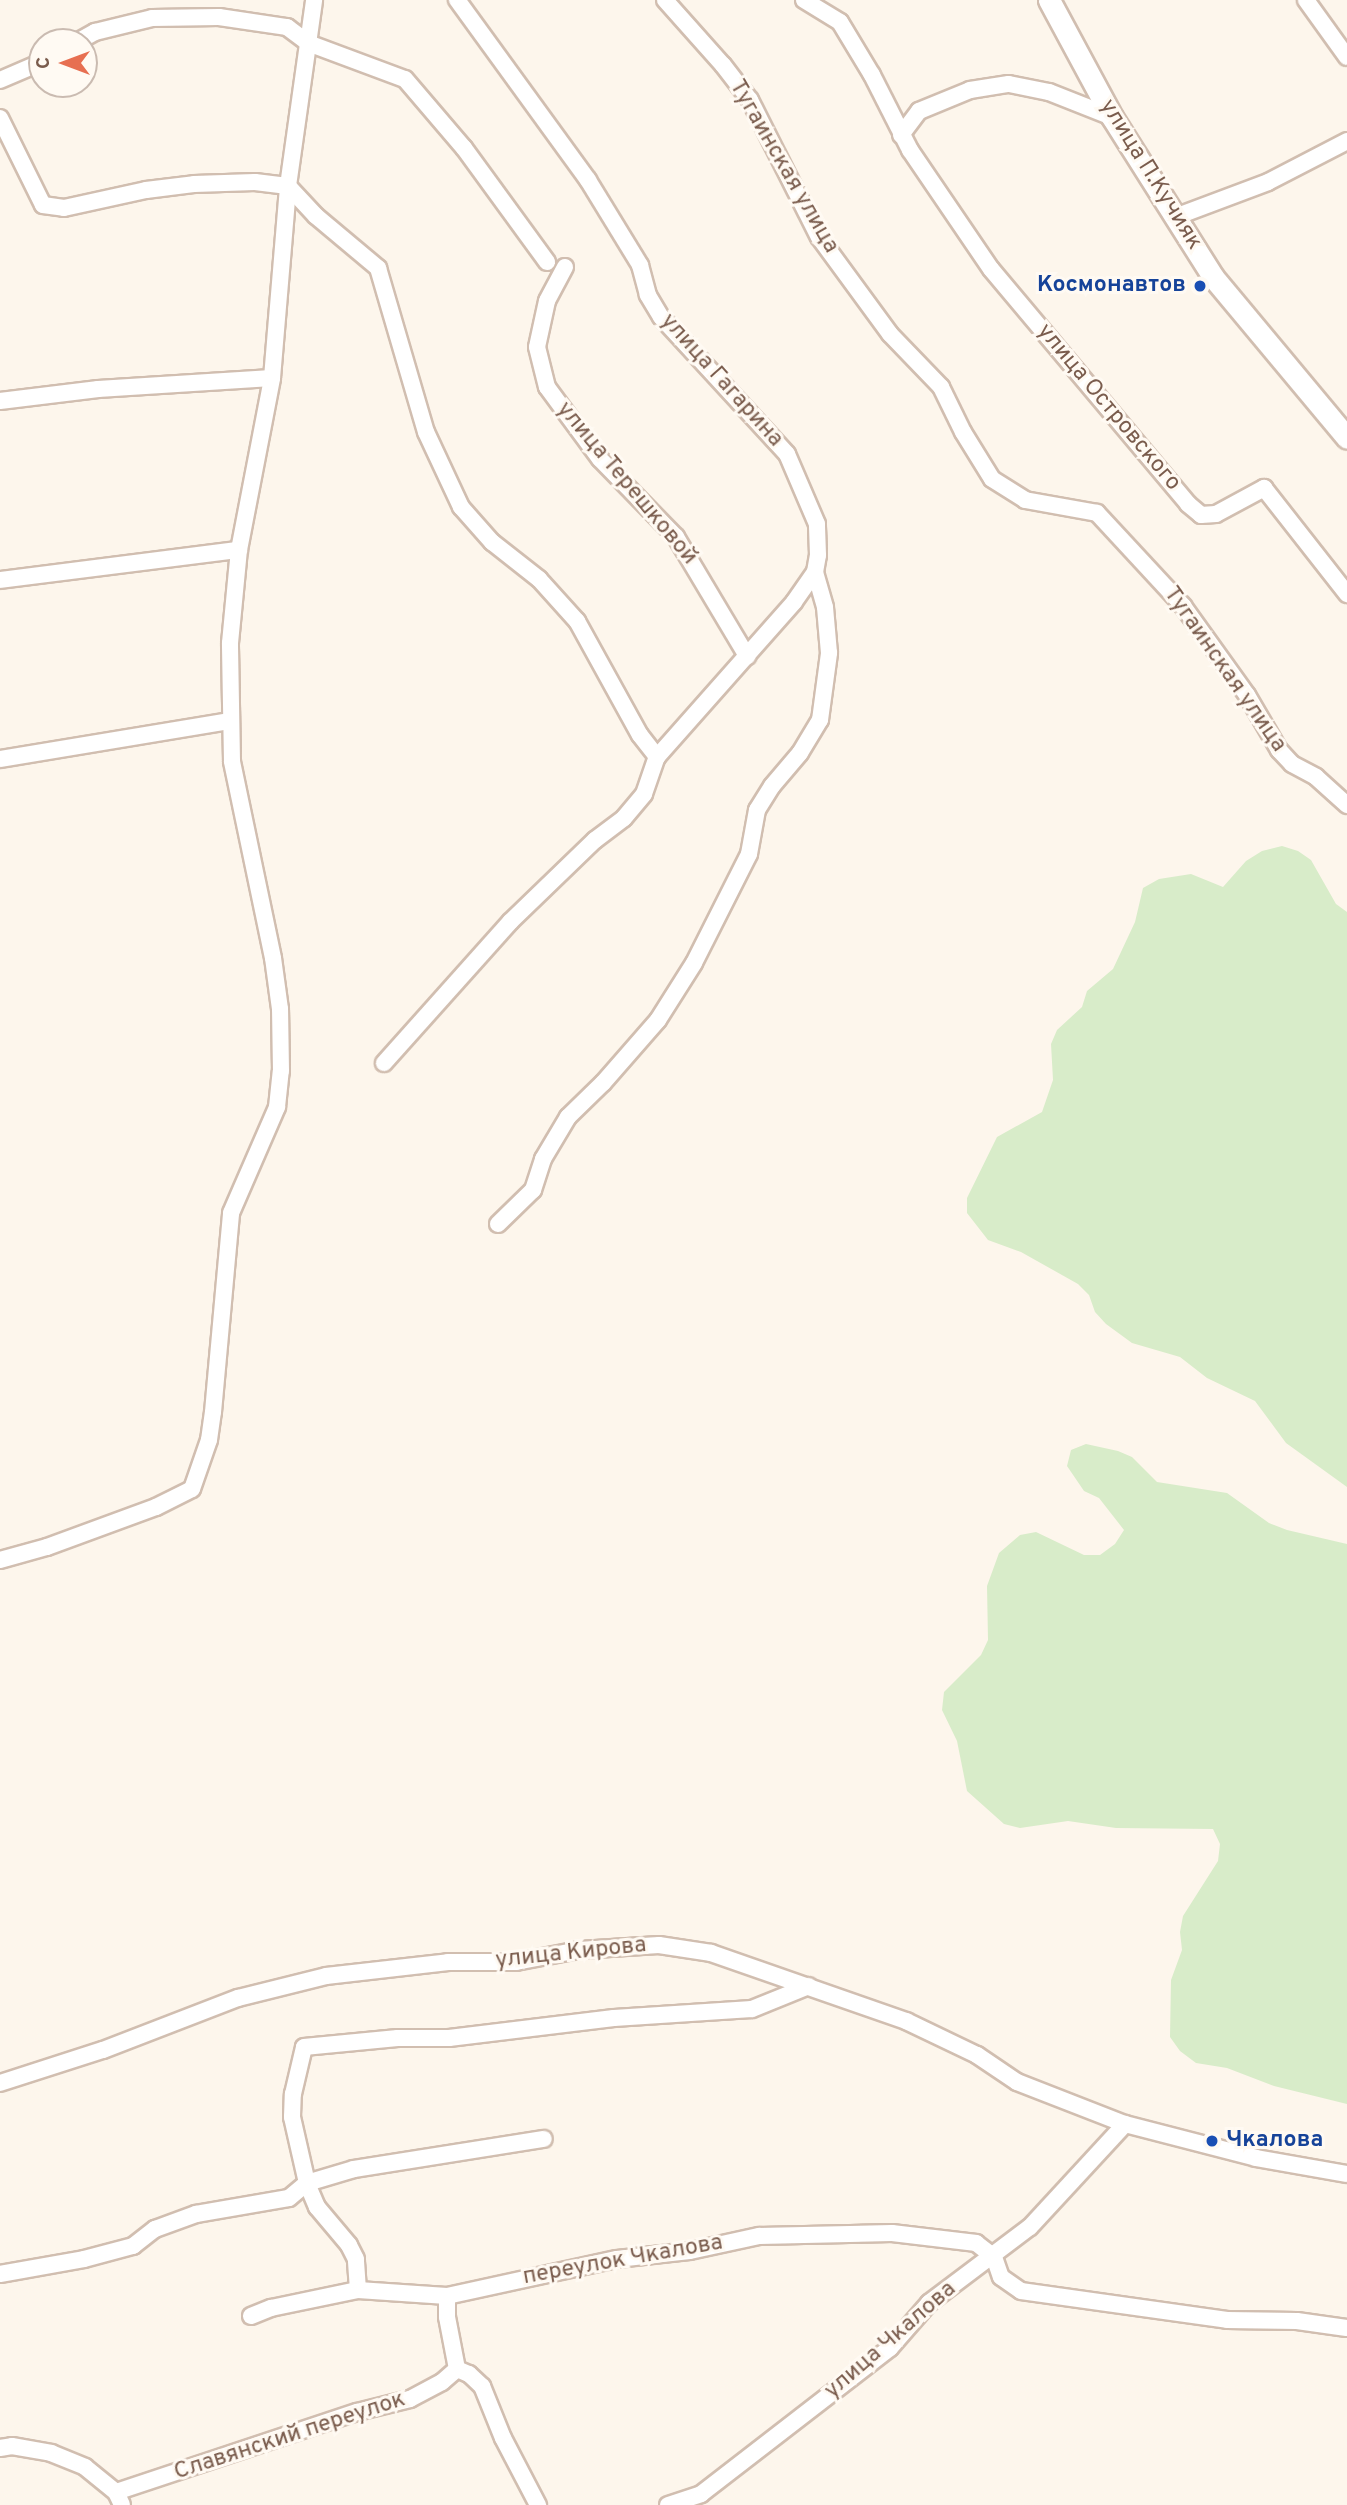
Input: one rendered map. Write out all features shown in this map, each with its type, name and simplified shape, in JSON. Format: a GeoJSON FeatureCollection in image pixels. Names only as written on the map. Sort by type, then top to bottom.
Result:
{"type":"FeatureCollection","features":[{"type":"Feature","properties":{"kind":"street"},"geometry":{"type":"LineString","coordinates":[[0,1560],[47,1547],[156,1507],[192,1489],[209,1440],[231,1213],[277,1107],[281,1071],[280,1009],[273,958],[242,822],[232,761],[230,643],[239,550],[272,378],[288,186],[314,0]]}},
{"type":"Feature","properties":{"kind":"street","name":"улица Гагарина"},"geometry":{"type":"LineString","coordinates":[[457,0],[587,180],[640,265],[648,295],[661,317],[787,454],[817,524],[815,572],[825,607],[829,653],[820,720],[800,753],[772,786],[757,810],[749,854],[694,963],[665,1009],[603,1083],[568,1117],[543,1159],[533,1190],[498,1224]]}},
{"type":"Feature","properties":{"kind":"street","name":"Тугаинская улица"},"geometry":{"type":"LineString","coordinates":[[665,0],[750,100],[819,237],[890,334],[941,387],[963,432],[992,479],[1025,500],[1097,513],[1183,606],[1247,695],[1279,750],[1292,764],[1317,776],[1347,805]]}},
{"type":"Feature","properties":{"kind":"street","name":"улица Островского"},"geometry":{"type":"LineString","coordinates":[[804,0],[840,22],[872,75],[901,135],[991,270],[1188,504],[1201,515],[1216,514],[1264,488],[1347,594]]}},
{"type":"Feature","properties":{"kind":"street","name":"улица П.Кучияк"},"geometry":{"type":"LineString","coordinates":[[1049,0],[1112,117],[1213,277],[1347,438]]}},
{"type":"Feature","properties":{"kind":"street"},"geometry":{"type":"LineString","coordinates":[[1306,0],[1347,57]]}},
{"type":"Feature","properties":{"kind":"street"},"geometry":{"type":"LineString","coordinates":[[98,31],[152,18],[219,17],[287,27],[308,43],[405,79],[464,148],[547,262]]}},
{"type":"Feature","properties":{"kind":"street"},"geometry":{"type":"LineString","coordinates":[[0,80],[28,68]]}},
{"type":"Feature","properties":{"kind":"street"},"geometry":{"type":"LineString","coordinates":[[901,135],[919,111],[970,90],[1009,84],[1049,92],[1112,117]]}},
{"type":"Feature","properties":{"kind":"street"},"geometry":{"type":"LineString","coordinates":[[0,118],[43,205],[64,208],[194,184],[255,182],[288,186],[316,216],[350,242],[377,268],[426,432],[461,507],[492,542],[539,579],[577,621],[640,735],[657,757]]}},
{"type":"Feature","properties":{"kind":"street"},"geometry":{"type":"LineString","coordinates":[[1175,217],[1268,182],[1347,141]]}},
{"type":"Feature","properties":{"kind":"street","name":"улица Терешковой"},"geometry":{"type":"LineString","coordinates":[[565,267],[547,301],[537,347],[547,387],[600,458],[676,537],[747,656]]}},
{"type":"Feature","properties":{"kind":"street"},"geometry":{"type":"LineString","coordinates":[[0,401],[98,389],[272,378]]}},
{"type":"Feature","properties":{"kind":"street"},"geometry":{"type":"LineString","coordinates":[[0,580],[239,550]]}},
{"type":"Feature","properties":{"kind":"street"},"geometry":{"type":"LineString","coordinates":[[384,1063],[510,922],[595,840],[624,818],[644,794],[657,757],[747,656],[815,572]]}},
{"type":"Feature","properties":{"kind":"street"},"geometry":{"type":"LineString","coordinates":[[0,759],[230,720]]}},
{"type":"Feature","properties":{"kind":"street","name":"улица Кирова"},"geometry":{"type":"LineString","coordinates":[[0,2083],[103,2050],[237,1998],[326,1976],[384,1967],[448,1962],[516,1962],[579,1951],[659,1945],[711,1953],[906,2021],[977,2055],[1017,2082],[1125,2124],[1256,2158],[1347,2174]]}},
{"type":"Feature","properties":{"kind":"street"},"geometry":{"type":"LineString","coordinates":[[358,2290],[356,2259],[349,2245],[317,2207],[307,2183],[292,2117],[293,2094],[304,2047],[398,2038],[449,2038],[614,2018],[752,2009],[809,1986]]}},
{"type":"Feature","properties":{"kind":"street","name":"улица Чкалова"},"geometry":{"type":"LineString","coordinates":[[676,2504],[701,2494],[881,2356],[929,2303],[994,2257],[1030,2227],[1125,2124]]}},
{"type":"Feature","properties":{"kind":"street"},"geometry":{"type":"LineString","coordinates":[[0,2274],[84,2259],[132,2246],[155,2229],[175,2221],[255,2202],[289,2198],[307,2183],[354,2169],[544,2139]]}},
{"type":"Feature","properties":{"kind":"street","name":"переулок Чкалова"},"geometry":{"type":"LineString","coordinates":[[251,2316],[271,2308],[358,2290],[447,2295],[617,2259],[690,2251],[759,2236],[892,2233],[976,2243],[994,2257]]}},
{"type":"Feature","properties":{"kind":"street"},"geometry":{"type":"LineString","coordinates":[[994,2257],[1001,2277],[1021,2291],[1227,2320],[1297,2321],[1347,2328]]}},
{"type":"Feature","properties":{"kind":"street"},"geometry":{"type":"LineString","coordinates":[[447,2295],[447,2317],[457,2369],[469,2374],[482,2386],[503,2438],[538,2505]]}},
{"type":"Feature","properties":{"kind":"street","name":"Славянский переулок"},"geometry":{"type":"LineString","coordinates":[[119,2499],[357,2412],[410,2399],[442,2382],[457,2369]]}},
{"type":"Feature","properties":{"kind":"street"},"geometry":{"type":"LineString","coordinates":[[0,2448],[12,2446],[51,2453],[85,2467],[119,2499]]}},
{"type":"Feature","properties":{"kind":"green space"},"geometry":{"type":"Polygon","coordinates":[[[1282,846],[1298,851],[1311,860],[1336,904],[1347,912],[1347,1487],[1286,1443],[1255,1401],[1207,1378],[1180,1357],[1132,1343],[1106,1324],[1095,1312],[1089,1295],[1078,1284],[1021,1252],[988,1240],[967,1213],[967,1198],[997,1137],[1042,1112],[1053,1080],[1051,1044],[1057,1030],[1082,1007],[1087,991],[1113,969],[1135,922],[1143,888],[1159,879],[1191,874],[1223,887],[1246,861],[1262,851],[1282,846]]]}},
{"type":"Feature","properties":{"kind":"green space"},"geometry":{"type":"Polygon","coordinates":[[[1086,1444],[1132,1457],[1157,1482],[1227,1493],[1269,1523],[1347,1544],[1347,2104],[1274,2086],[1227,2068],[1196,2063],[1180,2051],[1170,2037],[1171,1980],[1182,1950],[1180,1932],[1183,1916],[1218,1861],[1220,1844],[1213,1829],[1116,1828],[1068,1821],[1020,1828],[1004,1824],[967,1791],[957,1741],[942,1710],[944,1692],[981,1655],[988,1640],[987,1586],[999,1553],[1020,1535],[1036,1532],[1084,1555],[1100,1555],[1115,1544],[1124,1530],[1099,1498],[1084,1491],[1067,1466],[1071,1450],[1086,1444]]]}},
{"type":"Feature","properties":{"kind":"place","name":"Космонавтов"},"geometry":{"type":"Point","coordinates":[1200,286]}},
{"type":"Feature","properties":{"kind":"place","name":"Чкалова"},"geometry":{"type":"Point","coordinates":[1212,2141]}}]}
